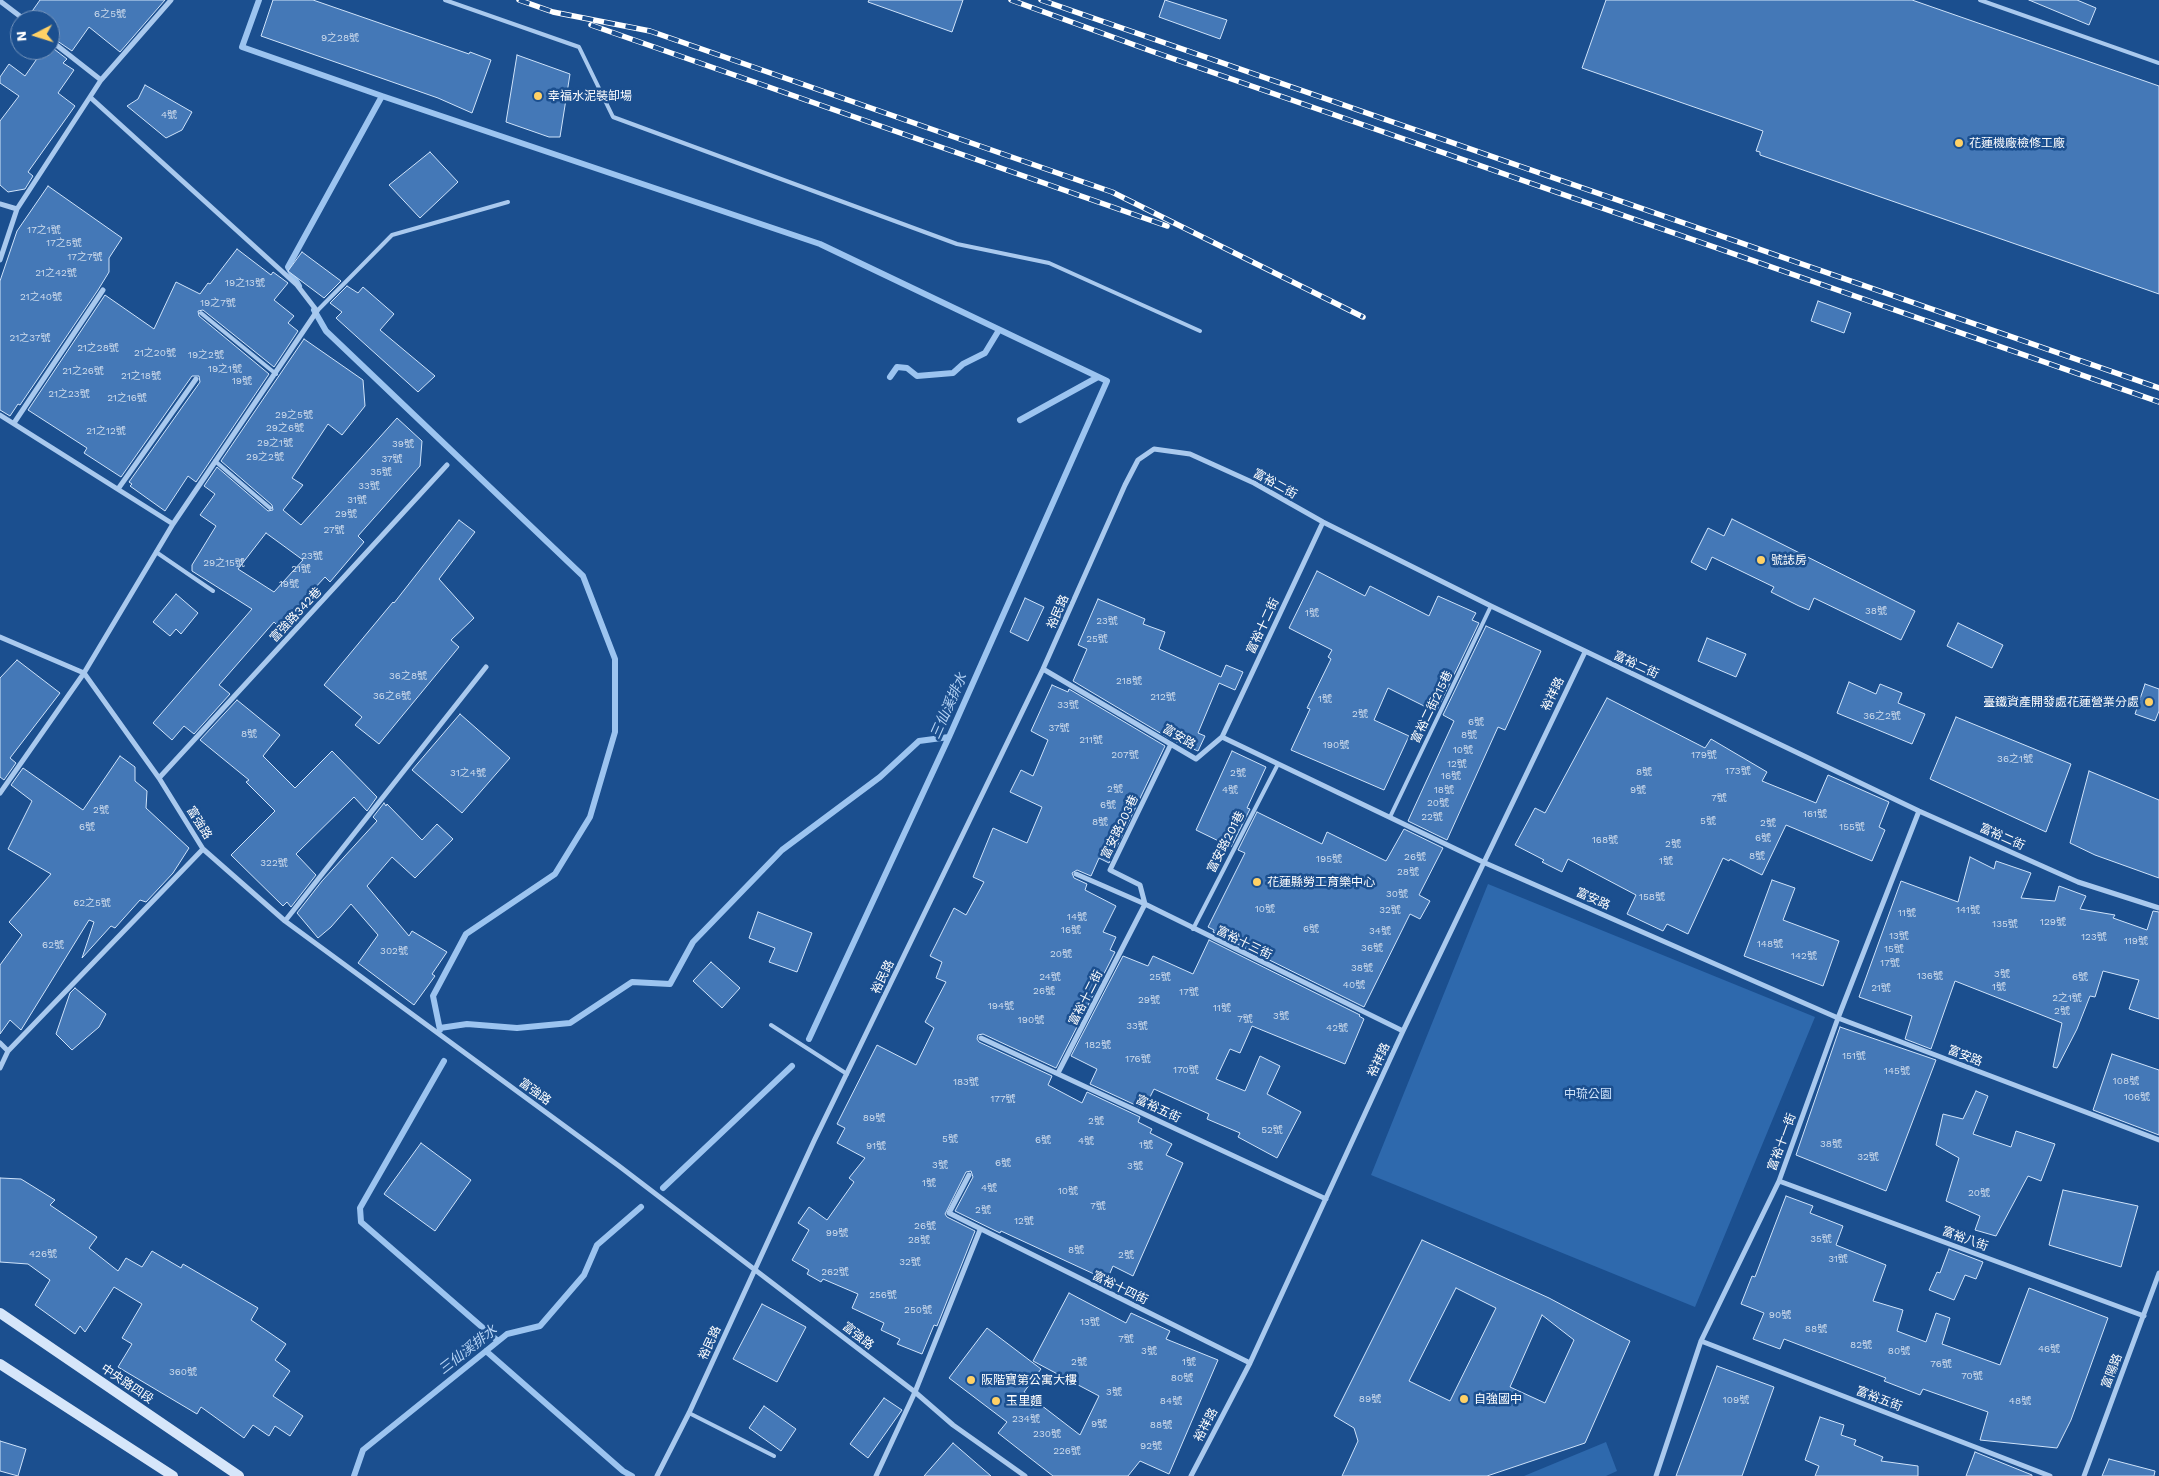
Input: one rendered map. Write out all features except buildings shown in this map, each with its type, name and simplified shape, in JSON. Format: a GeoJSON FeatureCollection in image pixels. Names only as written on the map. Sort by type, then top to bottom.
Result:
{"type":"FeatureCollection","features":[{"type":"Feature","properties":{"kind":"street"},"geometry":{"type":"LineString","coordinates":[[0,260],[17,209],[101,80],[171,0]]}},
{"type":"Feature","properties":{"kind":"street"},"geometry":{"type":"LineString","coordinates":[[0,1],[12,10]]}},
{"type":"Feature","properties":{"kind":"street"},"geometry":{"type":"LineString","coordinates":[[60,48],[101,80]]}},
{"type":"Feature","properties":{"kind":"street"},"geometry":{"type":"LineString","coordinates":[[0,793],[84,673],[173,524],[317,311],[297,285],[91,98]]}},
{"type":"Feature","properties":{"kind":"street"},"geometry":{"type":"LineString","coordinates":[[0,206],[17,209]]}},
{"type":"Feature","properties":{"kind":"street"},"geometry":{"type":"LineString","coordinates":[[14,423],[104,290]]}},
{"type":"Feature","properties":{"kind":"street"},"geometry":{"type":"LineString","coordinates":[[118,488],[196,379]]}},
{"type":"Feature","properties":{"kind":"street"},"geometry":{"type":"LineString","coordinates":[[0,414],[173,524]]}},
{"type":"Feature","properties":{"kind":"street","name":"富裕二街"},"geometry":{"type":"LineString","coordinates":[[1125,484],[1138,460],[1154,449],[1190,454],[1254,483],[1323,522],[1491,606],[1919,811],[2078,882],[2159,908]]}},
{"type":"Feature","properties":{"kind":"street","name":"富強路342巷"},"geometry":{"type":"LineString","coordinates":[[160,778],[447,465]]}},
{"type":"Feature","properties":{"kind":"street","name":"裕民路"},"geometry":{"type":"LineString","coordinates":[[657,1476],[1043,669],[1125,484]]}},
{"type":"Feature","properties":{"kind":"street","name":"富裕十二街"},"geometry":{"type":"LineString","coordinates":[[1222,737],[1323,522]]}},
{"type":"Feature","properties":{"kind":"street"},"geometry":{"type":"LineString","coordinates":[[0,637],[84,673]]}},
{"type":"Feature","properties":{"kind":"street","name":"裕祥路"},"geometry":{"type":"LineString","coordinates":[[1191,1476],[1250,1363],[1403,1031],[1585,652]]}},
{"type":"Feature","properties":{"kind":"street"},"geometry":{"type":"LineString","coordinates":[[285,920],[486,667]]}},
{"type":"Feature","properties":{"kind":"street","name":"富安路"},"geometry":{"type":"LineString","coordinates":[[1043,669],[1196,760],[1222,737],[1483,862],[1838,1018],[2159,1140]]}},
{"type":"Feature","properties":{"kind":"street","name":"富強路"},"geometry":{"type":"LineString","coordinates":[[84,673],[160,778],[203,849],[285,920],[619,1166],[915,1392],[953,1425],[1025,1476]]}},
{"type":"Feature","properties":{"kind":"street","name":"富安路203巷"},"geometry":{"type":"LineString","coordinates":[[1146,904],[1140,886],[1110,870],[1171,744]]}},
{"type":"Feature","properties":{"kind":"street","name":"富裕十一街"},"geometry":{"type":"LineString","coordinates":[[1656,1476],[1701,1341],[1779,1180],[1838,1018],[1919,811]]}},
{"type":"Feature","properties":{"kind":"street"},"geometry":{"type":"LineString","coordinates":[[0,1068],[8,1051],[203,849]]}},
{"type":"Feature","properties":{"kind":"street","name":"富裕十三街"},"geometry":{"type":"LineString","coordinates":[[1076,874],[1146,904],[1193,929],[1403,1031]]}},
{"type":"Feature","properties":{"kind":"street","name":"富裕十二街"},"geometry":{"type":"LineString","coordinates":[[1058,1073],[1146,904]]}},
{"type":"Feature","properties":{"kind":"street","name":"富裕五街"},"geometry":{"type":"LineString","coordinates":[[981,1038],[1326,1199]]}},
{"type":"Feature","properties":{"kind":"street"},"geometry":{"type":"LineString","coordinates":[[0,1043],[8,1051]]}},
{"type":"Feature","properties":{"kind":"street","name":"富裕十四街"},"geometry":{"type":"LineString","coordinates":[[969,1175],[949,1213],[1250,1363]]}},
{"type":"Feature","properties":{"kind":"street","name":"富裕八街"},"geometry":{"type":"LineString","coordinates":[[1779,1180],[2144,1316]]}},
{"type":"Feature","properties":{"kind":"street"},"geometry":{"type":"LineString","coordinates":[[876,1476],[915,1392],[980,1230]]}},
{"type":"Feature","properties":{"kind":"street","name":"富陽路"},"geometry":{"type":"LineString","coordinates":[[2084,1476],[2159,1273]]}},
{"type":"Feature","properties":{"kind":"street","name":"中央路四段"},"geometry":{"type":"LineString","coordinates":[[0,1312],[239,1476]]}},
{"type":"Feature","properties":{"kind":"street","name":"富裕五街"},"geometry":{"type":"LineString","coordinates":[[1701,1341],[2050,1476]]}},
{"type":"Feature","properties":{"kind":"street"},"geometry":{"type":"LineString","coordinates":[[0,1364],[172,1476]]}},
{"type":"Feature","properties":{"kind":"lane"},"geometry":{"type":"LineString","coordinates":[[445,0],[579,47],[613,117],[957,244],[1049,263],[1200,331]]}},
{"type":"Feature","properties":{"kind":"lane"},"geometry":{"type":"LineString","coordinates":[[1980,0],[2159,62]]}},
{"type":"Feature","properties":{"kind":"lane"},"geometry":{"type":"LineString","coordinates":[[317,311],[392,235],[508,202]]}},
{"type":"Feature","properties":{"kind":"lane"},"geometry":{"type":"LineString","coordinates":[[201,314],[276,374]]}},
{"type":"Feature","properties":{"kind":"lane"},"geometry":{"type":"LineString","coordinates":[[215,461],[270,508]]}},
{"type":"Feature","properties":{"kind":"lane"},"geometry":{"type":"LineString","coordinates":[[156,552],[213,592]]}},
{"type":"Feature","properties":{"kind":"lane","name":"富裕二街215巷"},"geometry":{"type":"LineString","coordinates":[[1390,818],[1491,606]]}},
{"type":"Feature","properties":{"kind":"lane","name":"富安路201巷"},"geometry":{"type":"LineString","coordinates":[[1193,929],[1278,764]]}},
{"type":"Feature","properties":{"kind":"lane"},"geometry":{"type":"LineString","coordinates":[[771,1025],[848,1074]]}},
{"type":"Feature","properties":{"kind":"lane"},"geometry":{"type":"LineString","coordinates":[[688,1413],[774,1456]]}},
{"type":"Feature","properties":{"kind":"green space","name":"中琉公園"},"geometry":{"type":"Polygon","coordinates":[[[1488,884],[1815,1017],[1695,1307],[1371,1175],[1488,884]]]}},
{"type":"Feature","properties":{"kind":"green space"},"geometry":{"type":"Polygon","coordinates":[[[1606,1442],[1617,1471],[1606,1476],[1524,1476],[1606,1442]]]}},
{"type":"Feature","properties":{"kind":"waterway"},"geometry":{"type":"LineString","coordinates":[[259,0],[242,47],[382,96],[288,267],[299,286]]}},
{"type":"Feature","properties":{"kind":"waterway"},"geometry":{"type":"LineString","coordinates":[[382,96],[820,244],[1107,381],[949,737],[809,1039]]}},
{"type":"Feature","properties":{"kind":"waterway"},"geometry":{"type":"LineString","coordinates":[[314,310],[326,331],[583,576],[615,659],[615,732],[590,817],[555,874],[466,934],[433,996],[440,1030]]}},
{"type":"Feature","properties":{"kind":"waterway"},"geometry":{"type":"LineString","coordinates":[[890,377],[897,367],[907,368],[917,376],[953,373],[963,364],[985,353],[999,330]]}},
{"type":"Feature","properties":{"kind":"waterway"},"geometry":{"type":"LineString","coordinates":[[1020,420],[1098,377]]}},
{"type":"Feature","properties":{"kind":"waterway"},"geometry":{"type":"LineString","coordinates":[[440,1028],[467,1024],[517,1028],[570,1023],[632,982],[670,984],[693,942],[782,850],[880,777],[919,741],[949,737]]}},
{"type":"Feature","properties":{"kind":"waterway"},"geometry":{"type":"LineString","coordinates":[[444,1061],[360,1208],[361,1222],[498,1341]]}},
{"type":"Feature","properties":{"kind":"waterway","name":"三仙溪排水"},"geometry":{"type":"LineString","coordinates":[[663,1188],[792,1066]]}},
{"type":"Feature","properties":{"kind":"waterway","name":"三仙溪排水"},"geometry":{"type":"LineString","coordinates":[[354,1476],[363,1450],[507,1334],[540,1326],[584,1275],[597,1245],[641,1207]]}},
{"type":"Feature","properties":{"kind":"waterway"},"geometry":{"type":"LineString","coordinates":[[486,1351],[623,1471],[632,1476]]}},
{"type":"Feature","properties":{"kind":"railway"},"geometry":{"type":"LineString","coordinates":[[519,0],[553,12],[650,31],[1112,192],[1363,317]]}},
{"type":"Feature","properties":{"kind":"railway"},"geometry":{"type":"LineString","coordinates":[[1011,0],[1151,51],[2159,402]]}},
{"type":"Feature","properties":{"kind":"railway"},"geometry":{"type":"LineString","coordinates":[[1041,0],[2159,388]]}},
{"type":"Feature","properties":{"kind":"railway"},"geometry":{"type":"LineString","coordinates":[[591,25],[1167,226]]}},
{"type":"Feature","properties":{"kind":"place","name":"幸福水泥裝卸場"},"geometry":{"type":"Point","coordinates":[538,96]}},
{"type":"Feature","properties":{"kind":"place","name":"花蓮機廠檢修工廠"},"geometry":{"type":"Point","coordinates":[1959,143]}},
{"type":"Feature","properties":{"kind":"place","name":"號誌房"},"geometry":{"type":"Point","coordinates":[1761,560]}},
{"type":"Feature","properties":{"kind":"place","name":"臺鐵資產開發處花蓮營業分處"},"geometry":{"type":"Point","coordinates":[2149,702]}},
{"type":"Feature","properties":{"kind":"place","name":"花蓮縣勞工育樂中心"},"geometry":{"type":"Point","coordinates":[1257,882]}},
{"type":"Feature","properties":{"kind":"place","name":"阪階寶第公寓大樓"},"geometry":{"type":"Point","coordinates":[971,1380]}},
{"type":"Feature","properties":{"kind":"place","name":"自強國中"},"geometry":{"type":"Point","coordinates":[1464,1399]}},
{"type":"Feature","properties":{"kind":"place","name":"玉里麵"},"geometry":{"type":"Point","coordinates":[996,1401]}}]}
